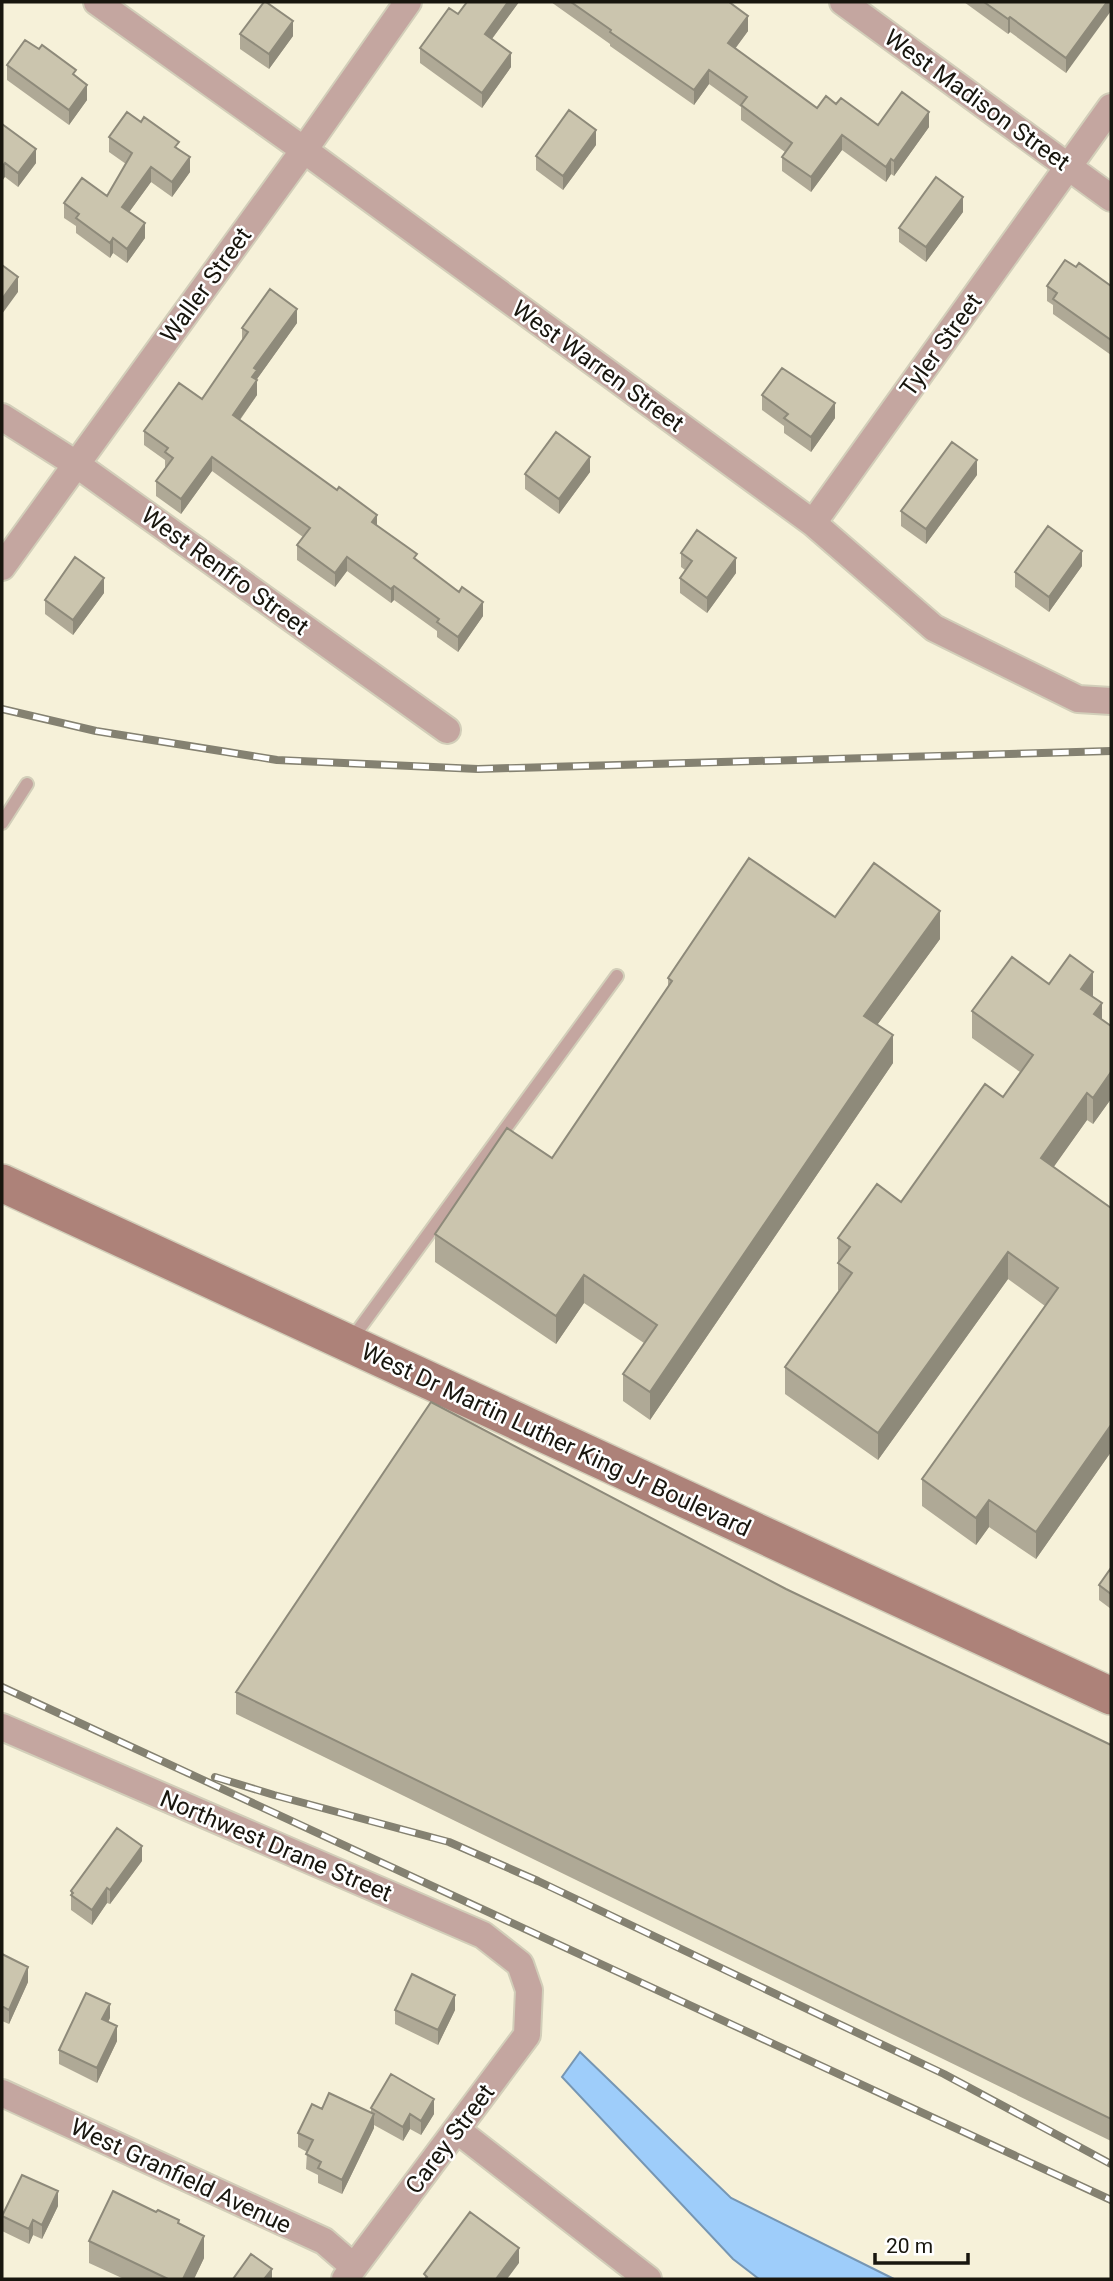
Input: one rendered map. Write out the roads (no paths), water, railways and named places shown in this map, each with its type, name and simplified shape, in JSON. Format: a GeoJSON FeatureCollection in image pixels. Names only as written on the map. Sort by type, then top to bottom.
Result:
{"type":"FeatureCollection","features":[{"type":"Feature","properties":{"kind":"street","name":"West Warren Street"},"geometry":{"type":"LineString","coordinates":[[97,2],[304,150],[813,523],[934,628],[1078,699],[1111,701]]}},
{"type":"Feature","properties":{"kind":"street","name":"Waller Street"},"geometry":{"type":"LineString","coordinates":[[2,567],[408,2]]}},
{"type":"Feature","properties":{"kind":"street","name":"West Madison Street"},"geometry":{"type":"LineString","coordinates":[[843,2],[1111,198]]}},
{"type":"Feature","properties":{"kind":"street","name":"Tyler Street"},"geometry":{"type":"LineString","coordinates":[[813,523],[1111,107]]}},
{"type":"Feature","properties":{"kind":"street","name":"West Renfro Street"},"geometry":{"type":"LineString","coordinates":[[2,416],[76,464],[447,730]]}},
{"type":"Feature","properties":{"kind":"street","name":"West Dr Martin Luther King Jr Boulevard"},"geometry":{"type":"LineString","coordinates":[[2,1183],[1111,1696]]}},
{"type":"Feature","properties":{"kind":"street","name":"Northwest Drane Street"},"geometry":{"type":"LineString","coordinates":[[4,1733],[483,1935],[520,1964],[529,1990]]}},
{"type":"Feature","properties":{"kind":"street","name":"Carey Street"},"geometry":{"type":"LineString","coordinates":[[349,2273],[527,2035],[529,1990]]}},
{"type":"Feature","properties":{"kind":"street","name":"West Granfield Avenue"},"geometry":{"type":"LineString","coordinates":[[2,2094],[324,2241],[349,2273]]}},
{"type":"Feature","properties":{"kind":"street"},"geometry":{"type":"LineString","coordinates":[[457,2130],[648,2279]]}},
{"type":"Feature","properties":{"kind":"lane"},"geometry":{"type":"LineString","coordinates":[[2,823],[27,784]]}},
{"type":"Feature","properties":{"kind":"lane"},"geometry":{"type":"LineString","coordinates":[[349,1344],[617,976]]}},
{"type":"Feature","properties":{"kind":"water"},"geometry":{"type":"Polygon","coordinates":[[[580,2052],[731,2198],[894,2279],[759,2279],[733,2259],[562,2077],[580,2052]]]}},
{"type":"Feature","properties":{"kind":"railway"},"geometry":{"type":"LineString","coordinates":[[2,709],[96,731],[277,760],[478,769],[1111,751]]}},
{"type":"Feature","properties":{"kind":"railway"},"geometry":{"type":"LineString","coordinates":[[2,1687],[1111,2200]]}},
{"type":"Feature","properties":{"kind":"railway"},"geometry":{"type":"LineString","coordinates":[[215,1777],[449,1842],[538,1881],[944,2074],[1111,2164]]}}]}
